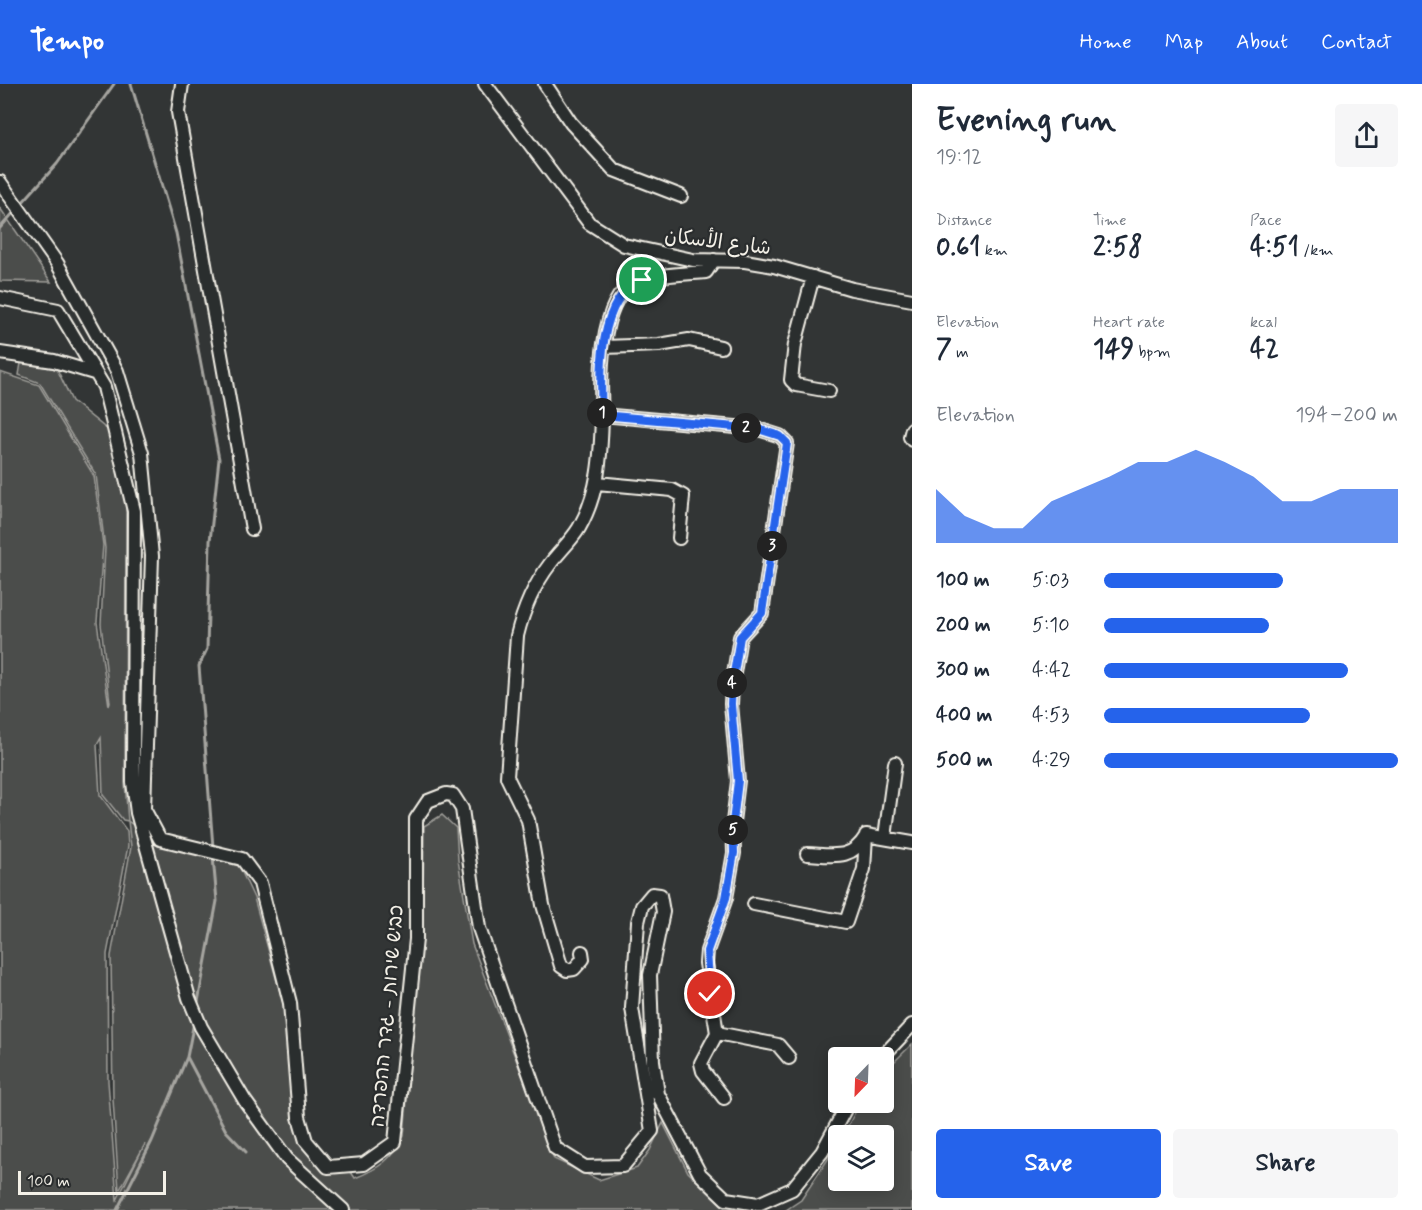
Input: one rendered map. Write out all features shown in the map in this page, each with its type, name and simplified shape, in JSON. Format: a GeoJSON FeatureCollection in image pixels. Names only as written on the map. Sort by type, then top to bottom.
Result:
{"type":"FeatureCollection","features":[{"type":"Feature","properties":{"kind":"street"},"geometry":{"type":"LineString","coordinates":[[182,84],[177,112],[252,529]]}},
{"type":"Feature","properties":{"kind":"street","name":"شارع الأسكان"},"geometry":{"type":"LineString","coordinates":[[485,84],[550,174],[589,223],[605,236],[624,245],[659,254],[693,260],[774,266],[852,289],[912,300]]}},
{"type":"Feature","properties":{"kind":"street","name":"شارع الأسكان"},"geometry":{"type":"LineString","coordinates":[[545,84],[571,123],[614,170],[681,196]]}},
{"type":"Feature","properties":{"kind":"street","name":"כביש שירות - גדר ההפרדה"},"geometry":{"type":"LineString","coordinates":[[0,182],[57,263],[117,370],[142,453],[152,556],[144,809],[160,839],[242,859],[260,883],[290,1003],[300,1117],[306,1141],[328,1167],[364,1164],[395,1142],[416,939],[416,819],[428,801],[447,794],[453,795],[462,809],[479,928],[555,1148],[585,1167],[623,1166],[651,1131],[632,1008],[638,922],[642,906],[652,894],[660,895],[663,912],[650,975],[650,1032],[658,1094],[700,1173],[726,1199],[758,1204],[792,1189],[822,1152],[843,1113]]}},
{"type":"Feature","properties":{"kind":"street"},"geometry":{"type":"LineString","coordinates":[[582,952],[583,959],[574,969],[567,970],[561,966],[543,905],[528,820],[507,777],[507,752],[515,687],[516,643],[520,621],[549,566],[578,530],[597,483],[601,458],[600,374],[604,347],[617,300],[623,291],[642,280],[706,272],[714,260]]}},
{"type":"Feature","properties":{"kind":"street"},"geometry":{"type":"LineString","coordinates":[[813,278],[795,344],[791,380],[796,385],[829,391]]}},
{"type":"Feature","properties":{"kind":"street"},"geometry":{"type":"LineString","coordinates":[[0,298],[58,309],[104,387],[134,511],[133,782],[137,813],[189,998],[220,1061],[268,1134],[287,1160],[343,1210]]}},
{"type":"Feature","properties":{"kind":"street"},"geometry":{"type":"LineString","coordinates":[[604,347],[660,345],[689,340],[721,347]]}},
{"type":"Feature","properties":{"kind":"street"},"geometry":{"type":"LineString","coordinates":[[0,353],[54,361],[94,373]]}},
{"type":"Feature","properties":{"kind":"street"},"geometry":{"type":"LineString","coordinates":[[602,415],[758,429],[780,436],[787,443],[762,613],[740,637],[732,685],[731,704],[738,781],[733,822],[734,853],[726,898],[707,951],[706,963],[717,1033],[701,1063],[703,1071],[724,1098]]}},
{"type":"Feature","properties":{"kind":"street"},"geometry":{"type":"LineString","coordinates":[[912,429],[910,437],[912,441]]}},
{"type":"Feature","properties":{"kind":"street"},"geometry":{"type":"LineString","coordinates":[[597,483],[672,490],[683,496],[679,538]]}},
{"type":"Feature","properties":{"kind":"street"},"geometry":{"type":"LineString","coordinates":[[885,837],[895,764]]}},
{"type":"Feature","properties":{"kind":"street"},"geometry":{"type":"LineString","coordinates":[[866,835],[912,843]]}},
{"type":"Feature","properties":{"kind":"street"},"geometry":{"type":"LineString","coordinates":[[807,854],[850,854],[858,849],[866,835]]}},
{"type":"Feature","properties":{"kind":"street"},"geometry":{"type":"LineString","coordinates":[[754,904],[846,922],[864,869],[866,835]]}},
{"type":"Feature","properties":{"kind":"street"},"geometry":{"type":"LineString","coordinates":[[891,1047],[912,1025]]}},
{"type":"Feature","properties":{"kind":"street"},"geometry":{"type":"LineString","coordinates":[[717,1033],[778,1045],[789,1058]]}},
{"type":"Feature","properties":{"kind":"shaded area"},"geometry":{"type":"Polygon","coordinates":[[[0,208],[51,282],[0,281],[0,208]]]}},
{"type":"Feature","properties":{"kind":"shaded area"},"geometry":{"type":"Polygon","coordinates":[[[21,363],[57,369],[72,401],[109,431],[126,499],[125,783],[128,821],[157,843],[239,866],[254,898],[286,1014],[296,1128],[308,1153],[324,1171],[351,1172],[355,1178],[371,1171],[390,1157],[404,1136],[423,898],[424,826],[442,815],[456,828],[458,860],[472,944],[554,1159],[599,1180],[637,1168],[650,1150],[663,1123],[688,1172],[725,1208],[732,1210],[0,1210],[0,372],[39,385],[94,476],[103,545],[97,622],[109,706],[110,703],[101,624],[105,548],[96,475],[40,383],[19,375],[21,363]],[[101,738],[97,745],[100,795],[127,831],[128,846],[107,954],[108,1081],[117,1200],[145,1144],[119,1191],[113,1099],[111,956],[131,847],[128,821],[123,820],[103,795],[101,738]]]}},
{"type":"Feature","properties":{"kind":"shaded area"},"geometry":{"type":"Polygon","coordinates":[[[912,1044],[912,1210],[786,1210],[801,1200],[828,1159],[828,1191],[894,1191],[894,1125],[848,1125],[855,1113],[894,1113],[894,1062],[912,1044]]]}},
{"type":"Feature","properties":{"kind":"waterway"},"geometry":{"type":"LineString","coordinates":[[21,204],[57,164],[114,84]]}},
{"type":"Feature","properties":{"kind":"waterway"},"geometry":{"type":"LineString","coordinates":[[131,84],[176,233],[219,459],[210,541],[207,649],[199,666],[213,847]]}},
{"type":"Feature","properties":{"kind":"waterway"},"geometry":{"type":"LineString","coordinates":[[0,228],[15,211]]}},
{"type":"Feature","properties":{"kind":"waterway"},"geometry":{"type":"LineString","coordinates":[[197,1007],[217,901],[213,857]]}},
{"type":"Feature","properties":{"kind":"waterway"},"geometry":{"type":"LineString","coordinates":[[194,1022],[187,1057],[226,1131],[246,1152]]}},
{"type":"Feature","properties":{"kind":"waterway"},"geometry":{"type":"LineString","coordinates":[[117,1210],[152,1141],[187,1057]]}},
{"type":"Feature","properties":{"kind":"route"},"geometry":{"type":"LineString","coordinates":[[642,280],[623,291],[617,300],[609,323],[600,374],[602,415],[758,429],[780,436],[787,443],[762,613],[740,637],[732,685],[731,704],[738,781],[733,822],[734,853],[726,898],[707,951],[706,963],[710,994]]}}]}
